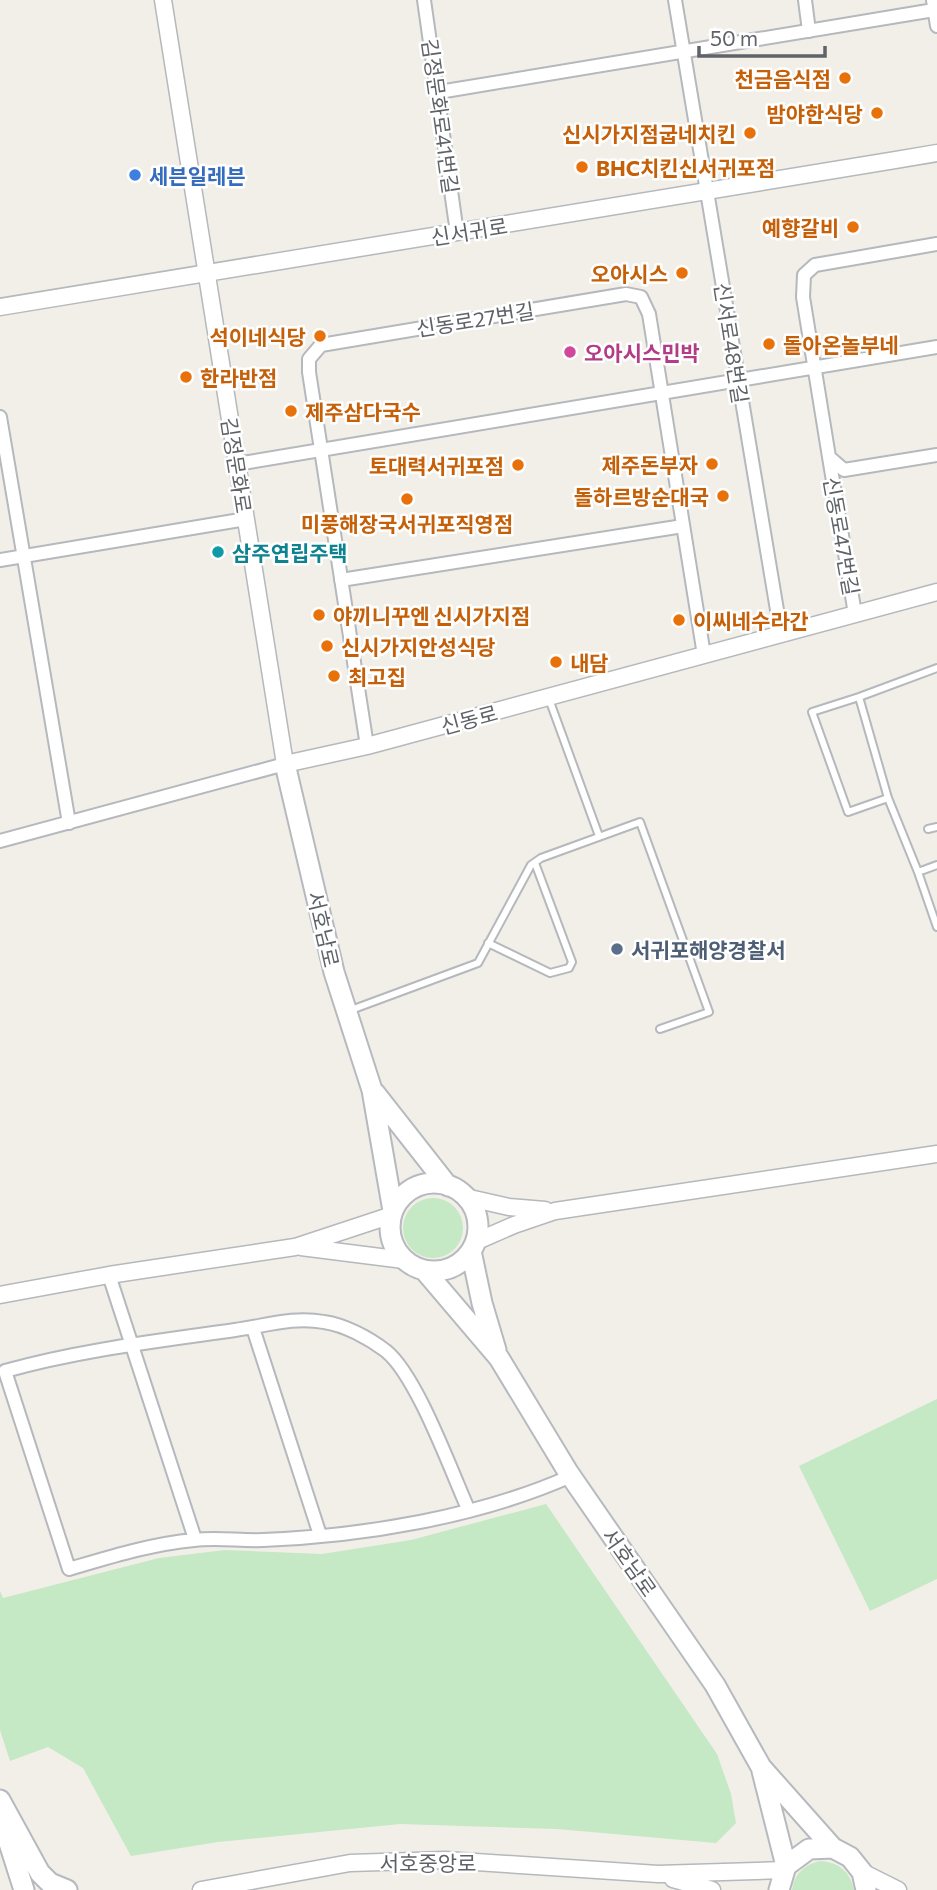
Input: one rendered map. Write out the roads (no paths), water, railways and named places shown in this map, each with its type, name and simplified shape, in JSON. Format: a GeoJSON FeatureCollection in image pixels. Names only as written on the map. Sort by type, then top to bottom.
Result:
{"type":"FeatureCollection","features":[{"type":"Feature","properties":{"kind":"main road","name":"서호남로"},"geometry":{"type":"LineString","coordinates":[[285,764],[334,972],[372,1090]]}},
{"type":"Feature","properties":{"kind":"main road"},"geometry":{"type":"LineString","coordinates":[[372,1090],[448,1186],[465,1197],[477,1218],[473,1246],[482,1303],[499,1358]]}},
{"type":"Feature","properties":{"kind":"main road"},"geometry":{"type":"LineString","coordinates":[[372,1090],[392,1213],[391,1239],[404,1260],[425,1271],[499,1358]]}},
{"type":"Feature","properties":{"kind":"main road"},"geometry":{"type":"LineString","coordinates":[[392,1213],[404,1195],[416,1187],[430,1184],[448,1186]]}},
{"type":"Feature","properties":{"kind":"main road"},"geometry":{"type":"LineString","coordinates":[[425,1271],[454,1267],[473,1246]]}},
{"type":"Feature","properties":{"kind":"main road","name":"서호남로"},"geometry":{"type":"LineString","coordinates":[[499,1358],[571,1476],[715,1685],[761,1767]]}},
{"type":"Feature","properties":{"kind":"main road"},"geometry":{"type":"LineString","coordinates":[[761,1767],[833,1848],[850,1857],[864,1881]]}},
{"type":"Feature","properties":{"kind":"main road"},"geometry":{"type":"LineString","coordinates":[[761,1767],[785,1868],[779,1890]]}},
{"type":"Feature","properties":{"kind":"main road"},"geometry":{"type":"LineString","coordinates":[[0,1800],[40,1873],[50,1883],[66,1890]]}},
{"type":"Feature","properties":{"kind":"main road"},"geometry":{"type":"LineString","coordinates":[[0,1814],[24,1890]]}},
{"type":"Feature","properties":{"kind":"main road"},"geometry":{"type":"LineString","coordinates":[[785,1868],[809,1849],[833,1848]]}},
{"type":"Feature","properties":{"kind":"street","name":"김정문화로"},"geometry":{"type":"LineString","coordinates":[[163,0],[285,764]]}},
{"type":"Feature","properties":{"kind":"street","name":"김정문화로41번길"},"geometry":{"type":"LineString","coordinates":[[424,0],[457,233]]}},
{"type":"Feature","properties":{"kind":"street","name":"신서로48번길"},"geometry":{"type":"LineString","coordinates":[[675,0],[781,634]]}},
{"type":"Feature","properties":{"kind":"street"},"geometry":{"type":"LineString","coordinates":[[805,0],[809,31]]}},
{"type":"Feature","properties":{"kind":"street"},"geometry":{"type":"LineString","coordinates":[[439,92],[809,31],[934,5],[937,26]]}},
{"type":"Feature","properties":{"kind":"street","name":"신서귀로"},"geometry":{"type":"LineString","coordinates":[[0,307],[205,271],[457,233],[937,153]]}},
{"type":"Feature","properties":{"kind":"street","name":"신동로47번길"},"geometry":{"type":"LineString","coordinates":[[855,614],[803,297],[804,275],[815,265],[937,244]]}},
{"type":"Feature","properties":{"kind":"street","name":"신동로27번길"},"geometry":{"type":"LineString","coordinates":[[367,746],[320,451],[309,359],[316,349],[327,344],[634,294],[644,301],[649,314],[704,655]]}},
{"type":"Feature","properties":{"kind":"street"},"geometry":{"type":"LineString","coordinates":[[237,464],[937,347]]}},
{"type":"Feature","properties":{"kind":"street"},"geometry":{"type":"LineString","coordinates":[[0,417],[69,823]]}},
{"type":"Feature","properties":{"kind":"street","name":"신동로47번길"},"geometry":{"type":"LineString","coordinates":[[829,457],[844,470],[937,455]]}},
{"type":"Feature","properties":{"kind":"street"},"geometry":{"type":"LineString","coordinates":[[0,560],[246,519]]}},
{"type":"Feature","properties":{"kind":"street"},"geometry":{"type":"LineString","coordinates":[[341,580],[683,526]]}},
{"type":"Feature","properties":{"kind":"street","name":"신동로"},"geometry":{"type":"LineString","coordinates":[[0,841],[285,764],[367,746],[937,592]]}},
{"type":"Feature","properties":{"kind":"street"},"geometry":{"type":"LineString","coordinates":[[473,1246],[514,1225],[555,1211],[937,1154]]}},
{"type":"Feature","properties":{"kind":"street"},"geometry":{"type":"LineString","coordinates":[[465,1197],[509,1207],[555,1211]]}},
{"type":"Feature","properties":{"kind":"street"},"geometry":{"type":"LineString","coordinates":[[0,1295],[109,1275],[295,1247],[392,1213]]}},
{"type":"Feature","properties":{"kind":"street"},"geometry":{"type":"LineString","coordinates":[[295,1247],[404,1260]]}},
{"type":"Feature","properties":{"kind":"street"},"geometry":{"type":"LineString","coordinates":[[109,1275],[195,1539]]}},
{"type":"Feature","properties":{"kind":"street"},"geometry":{"type":"LineString","coordinates":[[468,1511],[412,1385],[388,1353],[358,1334],[326,1322],[296,1319],[253,1328],[131,1344],[5,1371],[69,1569],[130,1551],[195,1539],[262,1540],[408,1523],[468,1511],[531,1494],[571,1476]]}},
{"type":"Feature","properties":{"kind":"street"},"geometry":{"type":"LineString","coordinates":[[253,1328],[320,1535]]}},
{"type":"Feature","properties":{"kind":"street","name":"서호중앙로"},"geometry":{"type":"LineString","coordinates":[[201,1890],[350,1863],[445,1860],[658,1874]]}},
{"type":"Feature","properties":{"kind":"street"},"geometry":{"type":"LineString","coordinates":[[658,1874],[785,1868]]}},
{"type":"Feature","properties":{"kind":"street"},"geometry":{"type":"LineString","coordinates":[[658,1874],[712,1890]]}},
{"type":"Feature","properties":{"kind":"street"},"geometry":{"type":"LineString","coordinates":[[864,1881],[898,1890]]}},
{"type":"Feature","properties":{"kind":"lane"},"geometry":{"type":"LineString","coordinates":[[888,798],[848,812],[812,712],[937,668]]}},
{"type":"Feature","properties":{"kind":"lane"},"geometry":{"type":"LineString","coordinates":[[549,697],[599,836]]}},
{"type":"Feature","properties":{"kind":"lane"},"geometry":{"type":"LineString","coordinates":[[859,697],[888,798],[937,927]]}},
{"type":"Feature","properties":{"kind":"lane"},"geometry":{"type":"LineString","coordinates":[[346,1012],[478,963],[535,863],[640,822],[709,1012],[660,1029]]}},
{"type":"Feature","properties":{"kind":"lane"},"geometry":{"type":"LineString","coordinates":[[928,829],[937,827]]}},
{"type":"Feature","properties":{"kind":"lane"},"geometry":{"type":"LineString","coordinates":[[488,943],[550,973],[569,968],[572,962],[535,863]]}},
{"type":"Feature","properties":{"kind":"lane"},"geometry":{"type":"LineString","coordinates":[[918,872],[937,865]]}},
{"type":"Feature","properties":{"kind":"place","name":"천금음식점"},"geometry":{"type":"Point","coordinates":[845,78]}},
{"type":"Feature","properties":{"kind":"place","name":"밤야한식당"},"geometry":{"type":"Point","coordinates":[877,113]}},
{"type":"Feature","properties":{"kind":"place","name":"신시가지점굽네치킨"},"geometry":{"type":"Point","coordinates":[750,133]}},
{"type":"Feature","properties":{"kind":"place","name":"BHC치킨신서귀포점"},"geometry":{"type":"Point","coordinates":[582,167]}},
{"type":"Feature","properties":{"kind":"place","name":"세븐일레븐"},"geometry":{"type":"Point","coordinates":[135,175]}},
{"type":"Feature","properties":{"kind":"place","name":"예향갈비"},"geometry":{"type":"Point","coordinates":[853,227]}},
{"type":"Feature","properties":{"kind":"place","name":"오아시스"},"geometry":{"type":"Point","coordinates":[682,273]}},
{"type":"Feature","properties":{"kind":"place","name":"석이네식당"},"geometry":{"type":"Point","coordinates":[320,336]}},
{"type":"Feature","properties":{"kind":"place","name":"돌아온놀부네"},"geometry":{"type":"Point","coordinates":[769,344]}},
{"type":"Feature","properties":{"kind":"place","name":"오아시스민박"},"geometry":{"type":"Point","coordinates":[570,352]}},
{"type":"Feature","properties":{"kind":"place","name":"한라반점"},"geometry":{"type":"Point","coordinates":[186,377]}},
{"type":"Feature","properties":{"kind":"place","name":"제주삼다국수"},"geometry":{"type":"Point","coordinates":[291,411]}},
{"type":"Feature","properties":{"kind":"place","name":"제주돈부자"},"geometry":{"type":"Point","coordinates":[712,464]}},
{"type":"Feature","properties":{"kind":"place","name":"토대력서귀포점"},"geometry":{"type":"Point","coordinates":[518,465]}},
{"type":"Feature","properties":{"kind":"place","name":"돌하르방순대국"},"geometry":{"type":"Point","coordinates":[723,496]}},
{"type":"Feature","properties":{"kind":"place","name":"미풍해장국서귀포직영점"},"geometry":{"type":"Point","coordinates":[407,499]}},
{"type":"Feature","properties":{"kind":"place","name":"삼주연립주택"},"geometry":{"type":"Point","coordinates":[218,552]}},
{"type":"Feature","properties":{"kind":"place","name":"야끼니꾸엔 신시가지점"},"geometry":{"type":"Point","coordinates":[319,615]}},
{"type":"Feature","properties":{"kind":"place","name":"이씨네수라간"},"geometry":{"type":"Point","coordinates":[679,620]}},
{"type":"Feature","properties":{"kind":"place","name":"신시가지안성식당"},"geometry":{"type":"Point","coordinates":[327,646]}},
{"type":"Feature","properties":{"kind":"place","name":"내담"},"geometry":{"type":"Point","coordinates":[556,662]}},
{"type":"Feature","properties":{"kind":"place","name":"최고집"},"geometry":{"type":"Point","coordinates":[334,676]}},
{"type":"Feature","properties":{"kind":"place","name":"서귀포해양경찰서"},"geometry":{"type":"Point","coordinates":[617,949]}}]}
